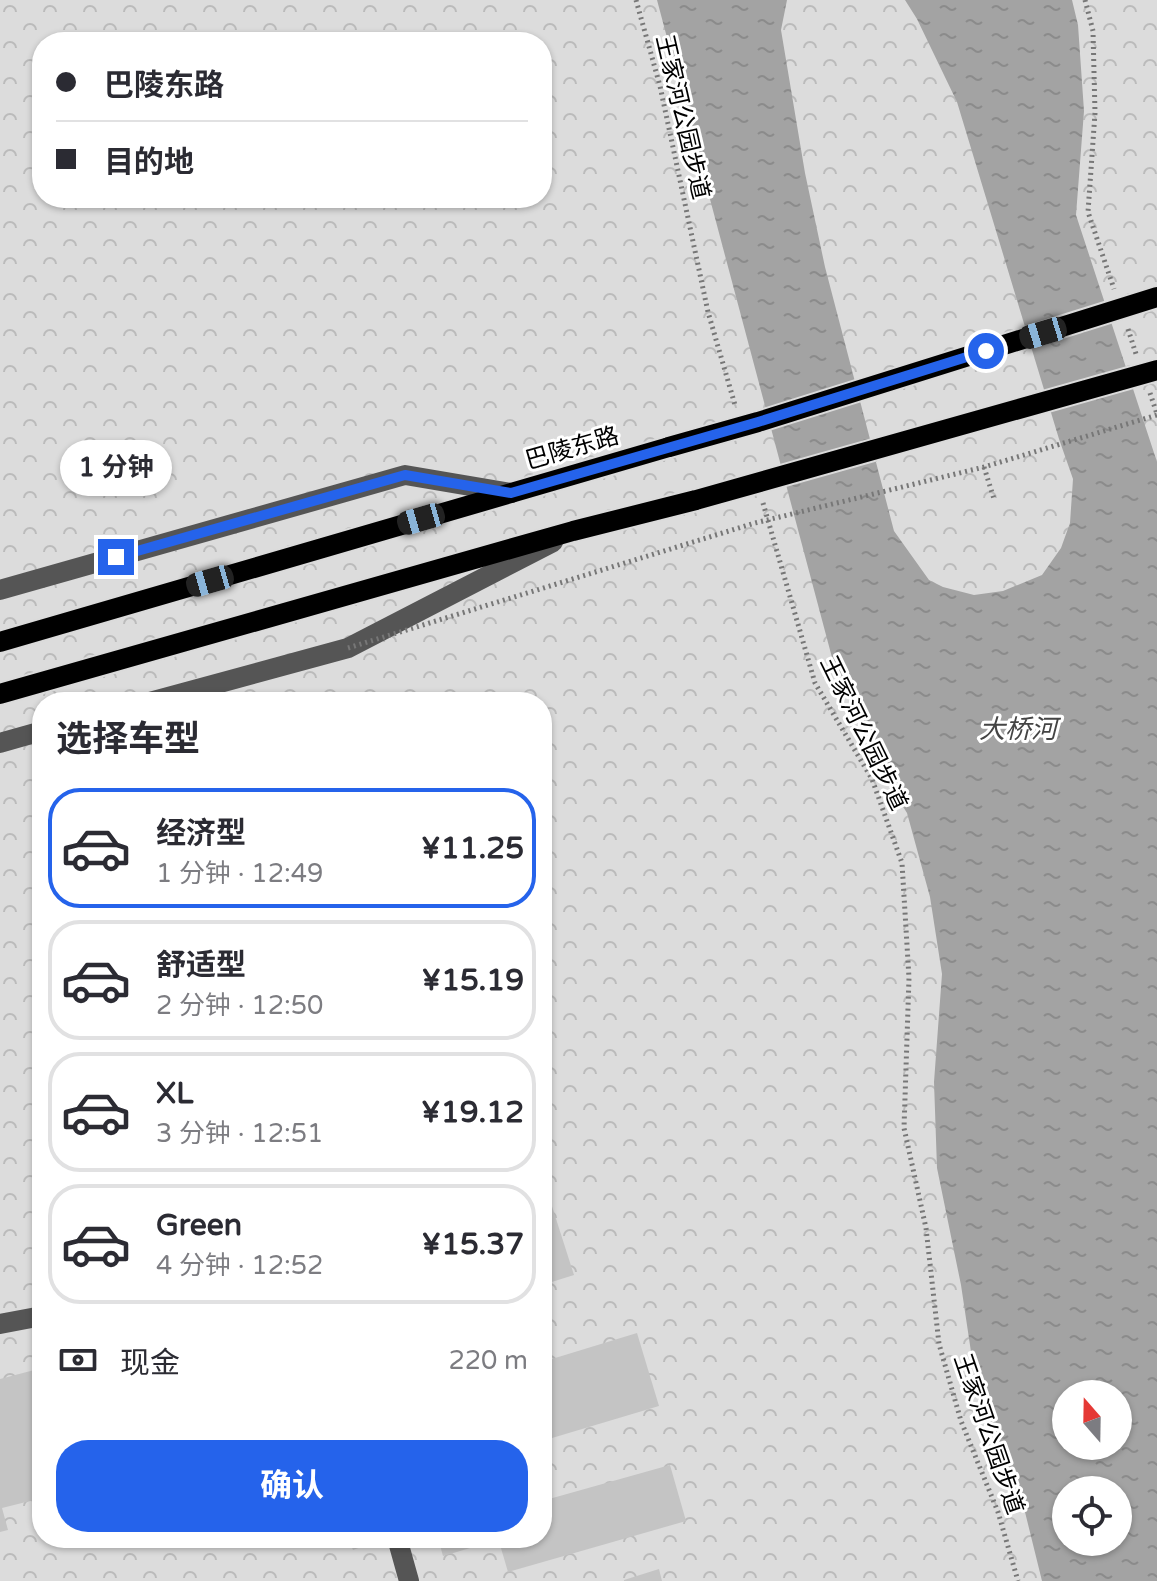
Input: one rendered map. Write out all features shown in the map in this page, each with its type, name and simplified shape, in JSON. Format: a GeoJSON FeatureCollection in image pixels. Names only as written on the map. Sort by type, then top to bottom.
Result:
{"type":"FeatureCollection","features":[{"type":"Feature","properties":{"kind":"main road","name":"巴陵东路"},"geometry":{"type":"LineString","coordinates":[[0,642],[758,422],[1157,297]]}},
{"type":"Feature","properties":{"kind":"main road"},"geometry":{"type":"LineString","coordinates":[[0,694],[573,531],[1152,377]]}},
{"type":"Feature","properties":{"kind":"street"},"geometry":{"type":"LineString","coordinates":[[0,590],[405,475],[511,493]]}},
{"type":"Feature","properties":{"kind":"street"},"geometry":{"type":"LineString","coordinates":[[187,692],[348,648],[573,531]]}},
{"type":"Feature","properties":{"kind":"street"},"geometry":{"type":"LineString","coordinates":[[0,743],[32,734]]}},
{"type":"Feature","properties":{"kind":"street"},"geometry":{"type":"LineString","coordinates":[[0,1324],[32,1318]]}},
{"type":"Feature","properties":{"kind":"street"},"geometry":{"type":"LineString","coordinates":[[400,1548],[409,1581]]}},
{"type":"Feature","properties":{"kind":"path","name":"王家河公园步道"},"geometry":{"type":"LineString","coordinates":[[636,0],[660,86],[708,312],[738,416]]}},
{"type":"Feature","properties":{"kind":"path"},"geometry":{"type":"LineString","coordinates":[[1085,0],[1093,31],[1095,113],[1088,212],[1117,298]]}},
{"type":"Feature","properties":{"kind":"path"},"geometry":{"type":"LineString","coordinates":[[1127,327],[1137,356]]}},
{"type":"Feature","properties":{"kind":"path"},"geometry":{"type":"LineString","coordinates":[[348,648],[755,523],[984,467],[1157,414],[1152,377]]}},
{"type":"Feature","properties":{"kind":"path"},"geometry":{"type":"LineString","coordinates":[[984,467],[994,499]]}},
{"type":"Feature","properties":{"kind":"path","name":"王家河公园步道"},"geometry":{"type":"LineString","coordinates":[[760,490],[815,683],[872,779],[902,863],[909,978],[904,1128],[926,1228],[939,1344],[961,1421],[998,1512],[1018,1581]]}},
{"type":"Feature","properties":{"kind":"green space"},"geometry":{"type":"Polygon","coordinates":[[[0,0],[1157,0],[1157,1581],[0,1581],[0,0]]]}},
{"type":"Feature","properties":{"kind":"water","name":"大桥河"},"geometry":{"type":"Polygon","coordinates":[[[657,0],[787,0],[781,30],[805,173],[825,267],[894,531],[929,580],[974,595],[1003,591],[1042,575],[1061,548],[1070,523],[1073,479],[957,102],[905,0],[1072,0],[1078,25],[1084,111],[1076,215],[1157,462],[1157,1581],[1042,1581],[1025,1512],[980,1412],[961,1285],[937,1168],[934,1082],[942,974],[930,897],[907,813],[880,770],[834,665],[657,0]]]}},
{"type":"Feature","properties":{"kind":"building"},"geometry":{"type":"Polygon","coordinates":[[[552,1206],[574,1275],[552,1282],[552,1206]]]}},
{"type":"Feature","properties":{"kind":"building"},"geometry":{"type":"Polygon","coordinates":[[[637,1333],[659,1406],[552,1438],[552,1359],[637,1333]]]}},
{"type":"Feature","properties":{"kind":"building"},"geometry":{"type":"Polygon","coordinates":[[[32,1371],[32,1500],[2,1508],[8,1530],[0,1532],[0,1379],[32,1371]]]}},
{"type":"Feature","properties":{"kind":"building"},"geometry":{"type":"Polygon","coordinates":[[[670,1465],[686,1521],[508,1572],[501,1548],[552,1548],[552,1498],[670,1465]]]}},
{"type":"Feature","properties":{"kind":"building"},"geometry":{"type":"Polygon","coordinates":[[[441,1548],[470,1548],[443,1556],[441,1548]]]}},
{"type":"Feature","properties":{"kind":"building"},"geometry":{"type":"Polygon","coordinates":[[[659,1569],[662,1581],[624,1581],[624,1580],[659,1569]]]}},
{"type":"Feature","properties":{"kind":"route"},"geometry":{"type":"LineString","coordinates":[[116,557],[405,475],[511,493],[758,422],[986,351]]}}]}
